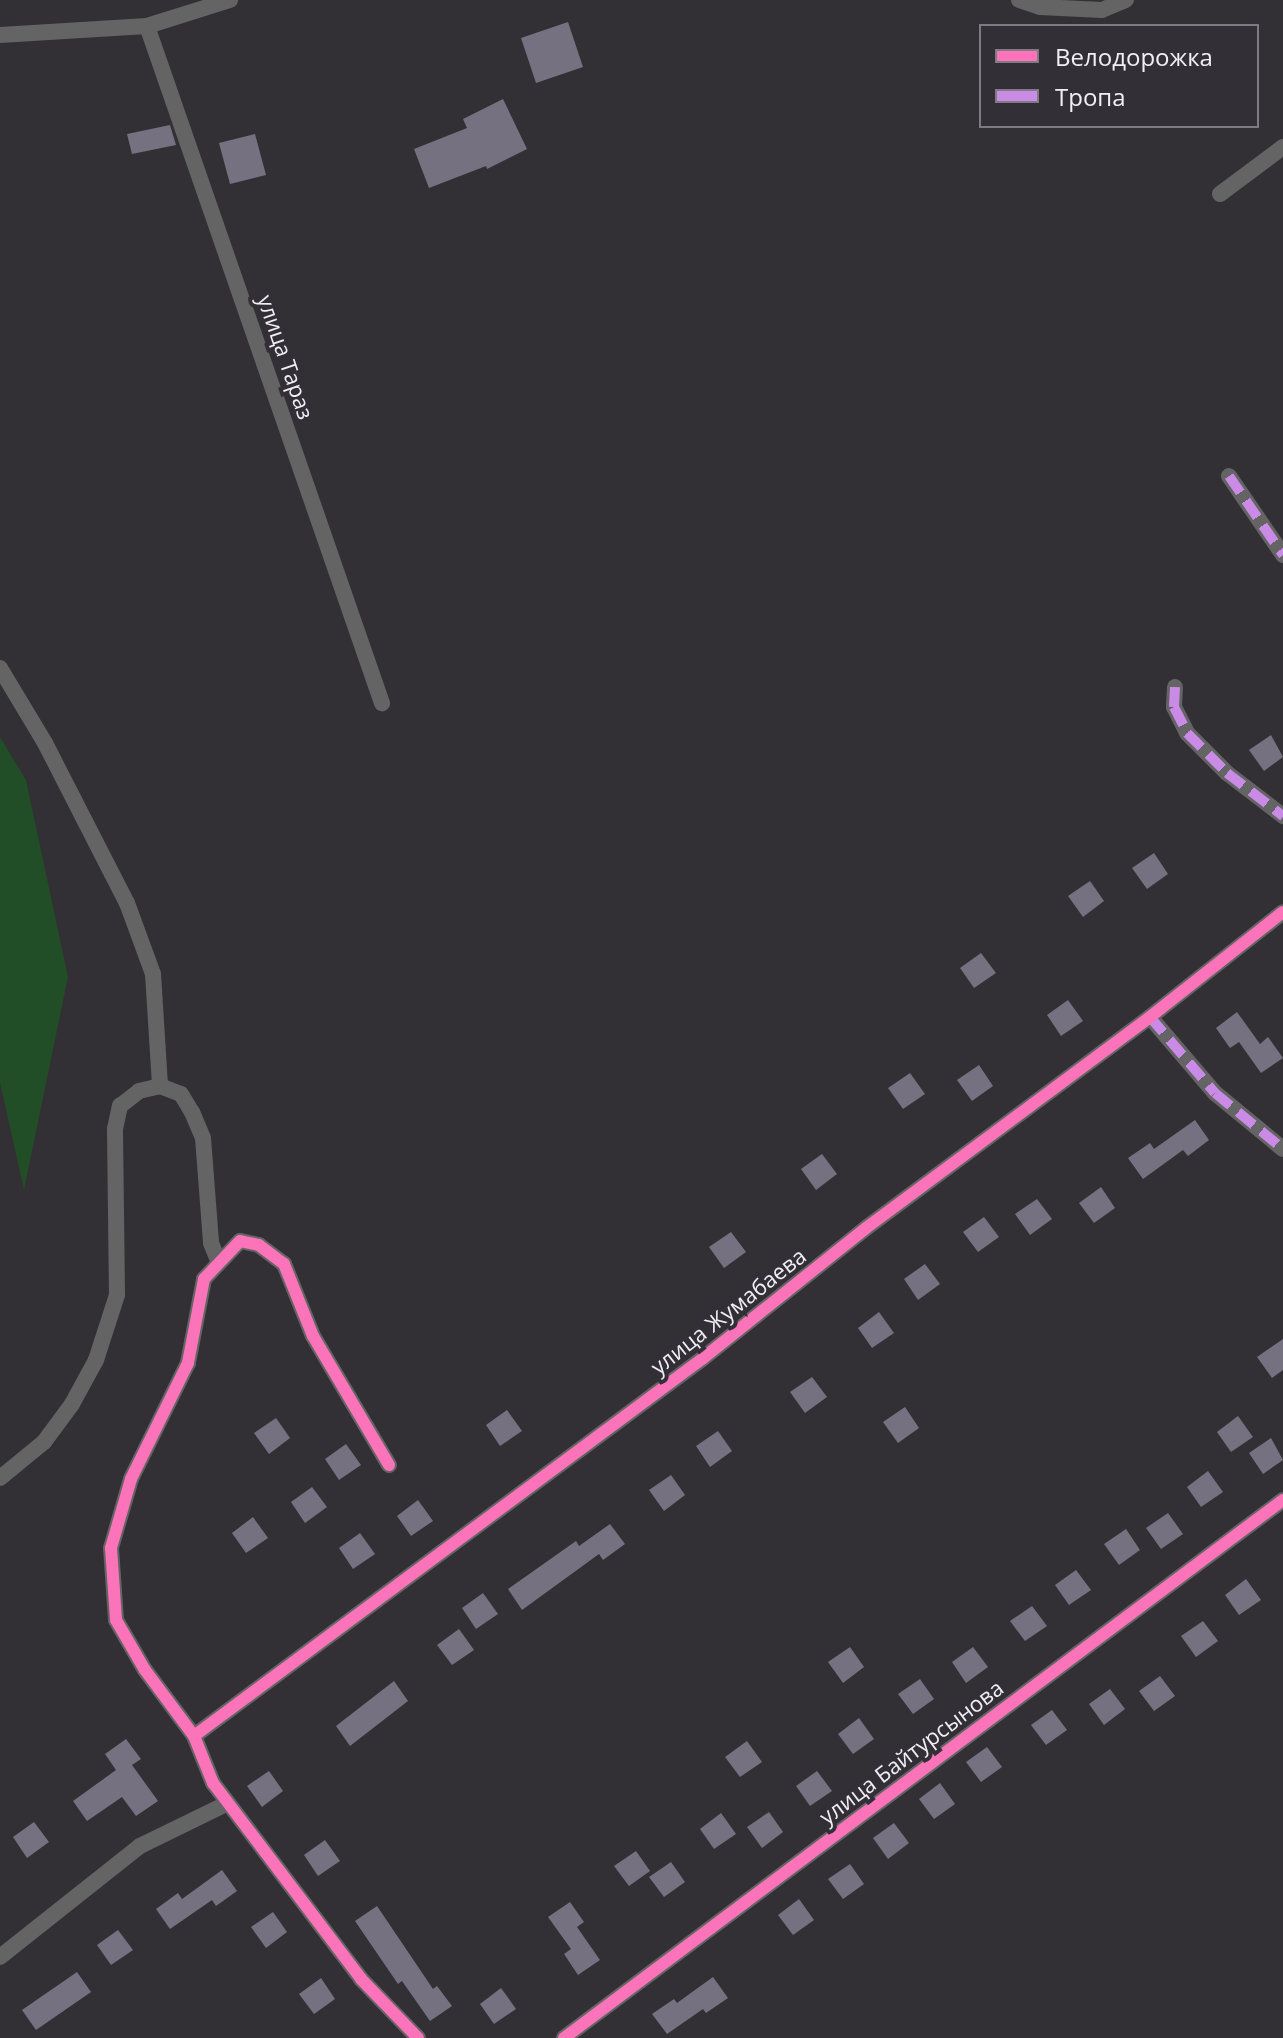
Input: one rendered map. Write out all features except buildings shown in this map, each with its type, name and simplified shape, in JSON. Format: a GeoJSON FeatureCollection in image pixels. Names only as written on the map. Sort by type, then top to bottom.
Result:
{"type":"FeatureCollection","features":[{"type":"Feature","properties":{"kind":"street"},"geometry":{"type":"LineString","coordinates":[[0,35],[147,26],[230,0]]}},
{"type":"Feature","properties":{"kind":"street"},"geometry":{"type":"LineString","coordinates":[[1019,0],[1040,7],[1102,10],[1126,0]]}},
{"type":"Feature","properties":{"kind":"street","name":"улица Тараз"},"geometry":{"type":"LineString","coordinates":[[147,26],[382,703]]}},
{"type":"Feature","properties":{"kind":"street"},"geometry":{"type":"LineString","coordinates":[[1220,194],[1283,147]]}},
{"type":"Feature","properties":{"kind":"street"},"geometry":{"type":"LineString","coordinates":[[1229,476],[1283,555]]}},
{"type":"Feature","properties":{"kind":"street"},"geometry":{"type":"LineString","coordinates":[[0,668],[45,743],[127,903],[153,974],[160,1086]]}},
{"type":"Feature","properties":{"kind":"street"},"geometry":{"type":"LineString","coordinates":[[1175,687],[1174,707],[1187,733],[1227,773],[1283,816]]}},
{"type":"Feature","properties":{"kind":"street","name":"улица Жумабаева"},"geometry":{"type":"LineString","coordinates":[[194,1736],[702,1359],[866,1228],[1150,1017],[1283,912]]}},
{"type":"Feature","properties":{"kind":"street"},"geometry":{"type":"LineString","coordinates":[[1150,1017],[1215,1093],[1283,1149]]}},
{"type":"Feature","properties":{"kind":"street"},"geometry":{"type":"LineString","coordinates":[[0,1478],[44,1442],[72,1404],[96,1360],[117,1295],[115,1129],[120,1106],[139,1091],[160,1086],[181,1094],[203,1138],[211,1243],[218,1260]]}},
{"type":"Feature","properties":{"kind":"street"},"geometry":{"type":"LineString","coordinates":[[389,1465],[313,1336],[284,1264],[259,1245],[240,1241],[218,1260],[204,1279],[188,1363],[131,1479],[111,1548],[116,1620],[145,1670],[194,1736],[213,1783],[226,1804],[361,1979],[418,2038]]}},
{"type":"Feature","properties":{"kind":"street","name":"улица Байтурсынова"},"geometry":{"type":"LineString","coordinates":[[564,2038],[1283,1500]]}},
{"type":"Feature","properties":{"kind":"street"},"geometry":{"type":"LineString","coordinates":[[0,1957],[140,1846],[226,1804]]}},
{"type":"Feature","properties":{"kind":"green space"},"geometry":{"type":"Polygon","coordinates":[[[0,737],[26,780],[68,977],[24,1190],[0,1083],[0,737]]]}},
{"type":"Feature","properties":{"kind":"marked path"},"geometry":{"type":"LineString","coordinates":[[1229,476],[1283,555]]}},
{"type":"Feature","properties":{"kind":"marked path"},"geometry":{"type":"LineString","coordinates":[[1175,687],[1174,707],[1187,733],[1227,773],[1283,816]]}},
{"type":"Feature","properties":{"kind":"marked path"},"geometry":{"type":"LineString","coordinates":[[1150,1017],[1215,1093],[1283,1149]]}},
{"type":"Feature","properties":{"kind":"cycle path"},"geometry":{"type":"LineString","coordinates":[[194,1736],[702,1359],[866,1228],[1150,1017],[1283,912]]}},
{"type":"Feature","properties":{"kind":"cycle path"},"geometry":{"type":"LineString","coordinates":[[389,1465],[313,1336],[284,1264],[259,1245],[240,1241],[204,1279],[188,1363],[131,1479],[111,1548],[116,1620],[145,1670],[194,1736],[213,1783],[361,1979],[418,2038]]}},
{"type":"Feature","properties":{"kind":"cycle path"},"geometry":{"type":"LineString","coordinates":[[564,2038],[1283,1500]]}}]}
